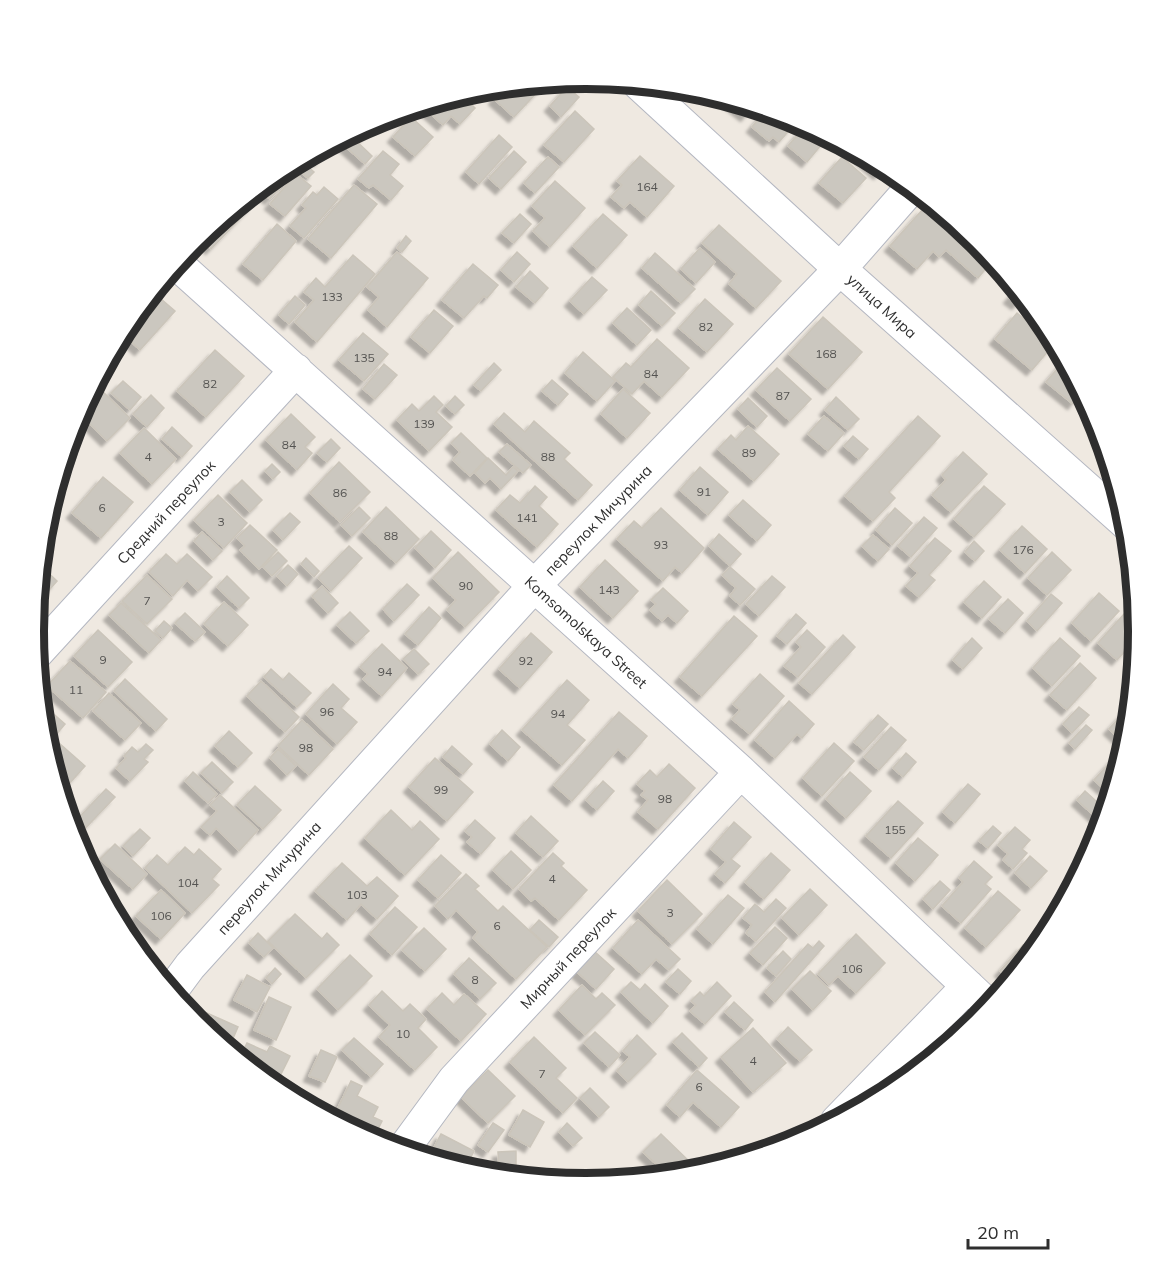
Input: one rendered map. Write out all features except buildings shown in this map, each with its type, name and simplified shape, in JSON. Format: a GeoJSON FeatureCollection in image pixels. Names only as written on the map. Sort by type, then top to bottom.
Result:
{"type":"FeatureCollection","features":[{"type":"Feature","properties":{"kind":"street","name":"улица Мира"},"geometry":{"type":"LineString","coordinates":[[649,93],[840,269],[1115,514]]}},
{"type":"Feature","properties":{"kind":"street","name":"переулок Мичурина"},"geometry":{"type":"LineString","coordinates":[[175,986],[190,966],[534,586],[840,269],[906,194]]}},
{"type":"Feature","properties":{"kind":"street","name":"Komsomolskaya Street"},"geometry":{"type":"LineString","coordinates":[[183,269],[741,772],[979,997]]}},
{"type":"Feature","properties":{"kind":"street","name":"Средний переулок"},"geometry":{"type":"LineString","coordinates":[[44,645],[296,370]]}},
{"type":"Feature","properties":{"kind":"street","name":"Мирный переулок"},"geometry":{"type":"LineString","coordinates":[[408,1143],[454,1080],[741,772]]}},
{"type":"Feature","properties":{"kind":"street"},"geometry":{"type":"LineString","coordinates":[[866,1095],[979,997]]}}]}
